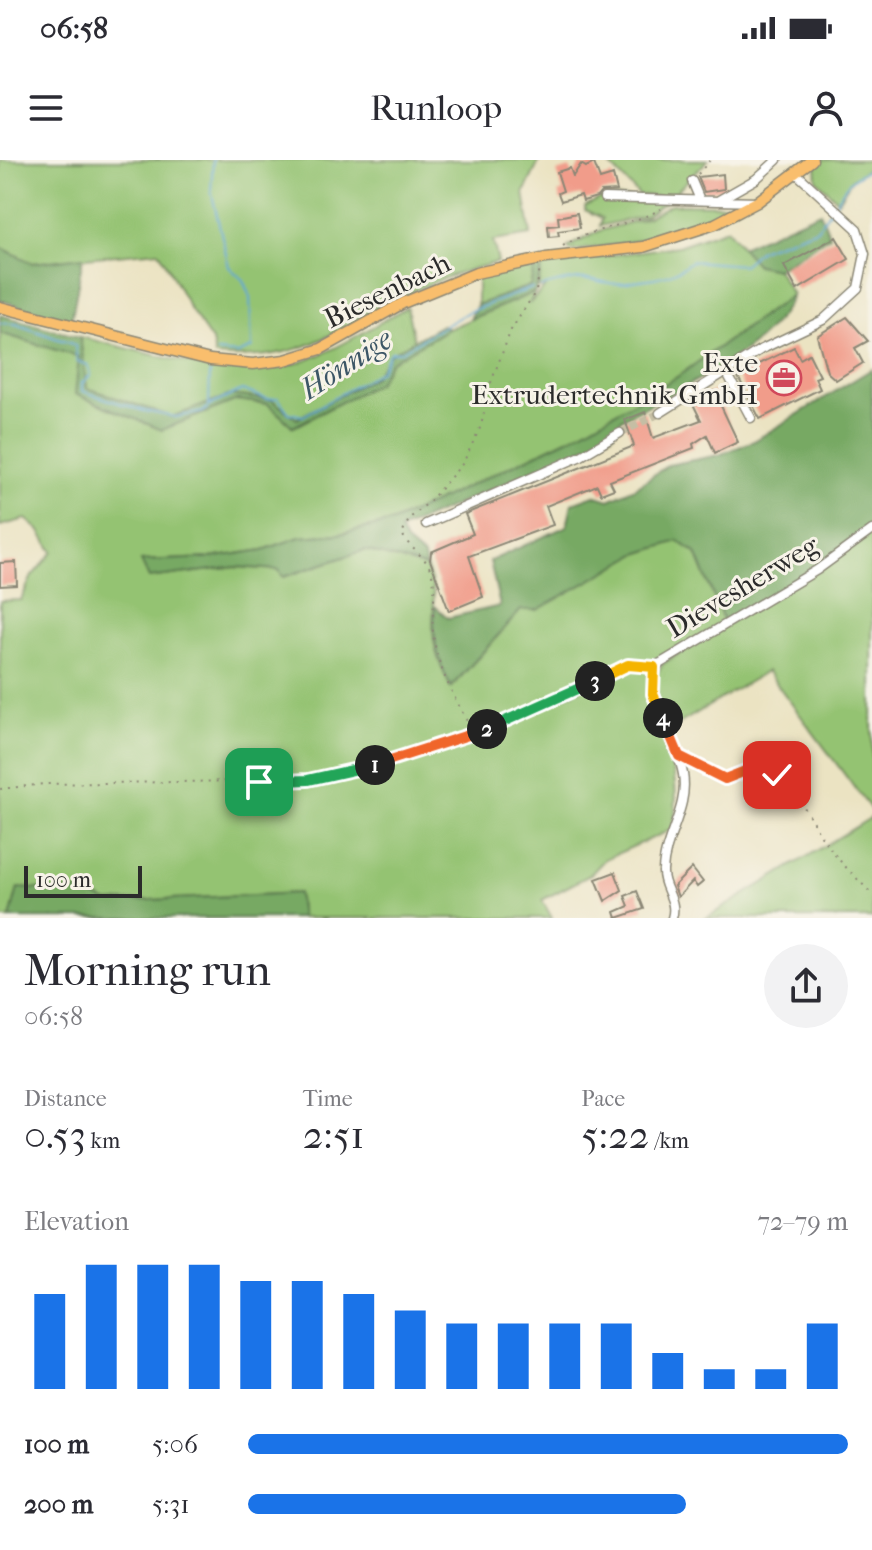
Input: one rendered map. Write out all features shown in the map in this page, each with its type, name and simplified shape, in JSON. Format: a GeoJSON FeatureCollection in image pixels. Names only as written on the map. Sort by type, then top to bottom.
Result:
{"type":"FeatureCollection","features":[{"type":"Feature","properties":{"kind":"main road","name":"Biesenbach"},"geometry":{"type":"LineString","coordinates":[[0,307],[210,360],[270,363],[321,349],[403,303],[499,266],[643,247],[678,238],[715,224],[757,202],[812,160]]}},
{"type":"Feature","properties":{"kind":"street"},"geometry":{"type":"LineString","coordinates":[[718,200],[756,179],[777,160]]}},
{"type":"Feature","properties":{"kind":"street"},"geometry":{"type":"LineString","coordinates":[[660,413],[760,350],[823,320],[858,288],[869,256],[857,229],[796,173]]}},
{"type":"Feature","properties":{"kind":"street"},"geometry":{"type":"LineString","coordinates":[[692,181],[700,200]]}},
{"type":"Feature","properties":{"kind":"street"},"geometry":{"type":"LineString","coordinates":[[604,198],[757,202]]}},
{"type":"Feature","properties":{"kind":"street"},"geometry":{"type":"LineString","coordinates":[[726,371],[751,418]]}},
{"type":"Feature","properties":{"kind":"street"},"geometry":{"type":"LineString","coordinates":[[426,524],[581,456],[620,433]]}},
{"type":"Feature","properties":{"kind":"street","name":"Dievesherweg"},"geometry":{"type":"LineString","coordinates":[[672,918],[674,907],[662,872],[682,803],[684,782],[679,756],[653,694],[654,667],[817,570],[872,530]]}},
{"type":"Feature","properties":{"kind":"street"},"geometry":{"type":"LineString","coordinates":[[679,756],[725,779],[758,767]]}},
{"type":"Feature","properties":{"kind":"path"},"geometry":{"type":"LineString","coordinates":[[692,181],[710,160]]}},
{"type":"Feature","properties":{"kind":"path"},"geometry":{"type":"LineString","coordinates":[[536,291],[537,279],[546,258],[599,228],[647,217],[672,198]]}},
{"type":"Feature","properties":{"kind":"path"},"geometry":{"type":"LineString","coordinates":[[0,789],[45,784],[308,780],[393,761],[474,735],[628,665],[654,667]]}},
{"type":"Feature","properties":{"kind":"path"},"geometry":{"type":"LineString","coordinates":[[758,767],[777,775],[792,790],[829,848],[872,894]]}},
{"type":"Feature","properties":{"kind":"green space"},"geometry":{"type":"Polygon","coordinates":[[[0,160],[540,160],[524,193],[531,235],[493,241],[498,262],[428,285],[294,350],[245,357],[215,356],[212,341],[190,309],[159,251],[32,263],[0,247],[0,160]]]}},
{"type":"Feature","properties":{"kind":"green space"},"geometry":{"type":"Polygon","coordinates":[[[605,160],[708,160],[671,197],[639,195],[605,160]]]}},
{"type":"Feature","properties":{"kind":"green space"},"geometry":{"type":"Polygon","coordinates":[[[820,160],[872,160],[872,167],[852,179],[838,201],[817,180],[816,165],[820,160]]]}},
{"type":"Feature","properties":{"kind":"green space"},"geometry":{"type":"Polygon","coordinates":[[[603,197],[669,199],[645,216],[600,226],[602,218],[585,210],[585,206],[603,197]]]}},
{"type":"Feature","properties":{"kind":"green space"},"geometry":{"type":"Polygon","coordinates":[[[671,204],[743,205],[659,235],[594,248],[571,251],[567,248],[599,231],[646,218],[671,204]]]}},
{"type":"Feature","properties":{"kind":"green space"},"geometry":{"type":"Polygon","coordinates":[[[820,212],[830,236],[777,269],[757,265],[741,247],[820,212]]]}},
{"type":"Feature","properties":{"kind":"green space"},"geometry":{"type":"Polygon","coordinates":[[[727,229],[757,265],[777,269],[792,295],[677,377],[576,435],[393,522],[339,534],[300,537],[263,550],[210,558],[142,561],[149,578],[236,567],[279,570],[284,577],[365,550],[426,567],[433,590],[434,644],[451,688],[521,610],[537,610],[637,554],[678,541],[696,553],[724,622],[654,667],[643,665],[629,666],[614,671],[543,706],[629,667],[642,666],[648,670],[675,785],[673,829],[605,859],[590,875],[542,900],[552,918],[301,918],[298,893],[108,902],[82,891],[18,889],[10,918],[0,918],[0,601],[21,600],[32,576],[53,552],[39,530],[26,519],[0,526],[0,333],[79,357],[76,394],[162,430],[237,400],[268,404],[294,427],[377,383],[390,362],[448,329],[535,292],[529,304],[546,286],[538,288],[542,265],[678,246],[727,229]]]}},
{"type":"Feature","properties":{"kind":"green space"},"geometry":{"type":"Polygon","coordinates":[[[0,247],[32,263],[83,257],[71,322],[0,300],[0,247]]]}},
{"type":"Feature","properties":{"kind":"green space"},"geometry":{"type":"Polygon","coordinates":[[[535,265],[530,286],[477,305],[477,277],[535,265]]]}},
{"type":"Feature","properties":{"kind":"green space"},"geometry":{"type":"Polygon","coordinates":[[[535,265],[542,265],[535,292],[470,319],[477,305],[530,286],[535,265]]]}},
{"type":"Feature","properties":{"kind":"green space"},"geometry":{"type":"Polygon","coordinates":[[[792,295],[781,316],[742,352],[693,383],[622,419],[612,435],[400,530],[406,542],[424,557],[426,567],[365,550],[283,577],[279,570],[236,567],[149,578],[141,561],[210,558],[263,550],[300,537],[339,534],[393,522],[576,435],[677,377],[792,295]]]}},
{"type":"Feature","properties":{"kind":"green space"},"geometry":{"type":"Polygon","coordinates":[[[407,307],[414,341],[390,354],[375,377],[296,419],[272,400],[231,395],[172,417],[87,388],[80,337],[183,362],[262,369],[286,366],[318,356],[407,307]]]}},
{"type":"Feature","properties":{"kind":"green space"},"geometry":{"type":"Polygon","coordinates":[[[0,315],[80,337],[87,388],[172,417],[231,395],[272,400],[297,419],[374,377],[390,354],[442,325],[448,329],[390,362],[378,383],[293,427],[268,404],[237,400],[162,430],[75,394],[79,357],[0,333],[0,315]]]}},
{"type":"Feature","properties":{"kind":"green space"},"geometry":{"type":"Polygon","coordinates":[[[872,369],[872,527],[815,568],[724,622],[696,553],[678,541],[637,554],[537,610],[521,610],[451,687],[437,648],[435,606],[448,618],[500,606],[490,561],[567,526],[572,503],[594,495],[609,500],[635,488],[668,465],[719,455],[754,441],[872,369]]]}},
{"type":"Feature","properties":{"kind":"green space"},"geometry":{"type":"Polygon","coordinates":[[[872,533],[872,811],[767,671],[670,729],[655,688],[663,664],[872,533]]]}},
{"type":"Feature","properties":{"kind":"green space"},"geometry":{"type":"Polygon","coordinates":[[[872,817],[872,918],[706,918],[872,817]]]}},
{"type":"Feature","properties":{"kind":"green space"},"geometry":{"type":"Polygon","coordinates":[[[18,888],[82,891],[108,902],[298,893],[301,918],[10,918],[18,888]]]}},
{"type":"Feature","properties":{"kind":"building"},"geometry":{"type":"Polygon","coordinates":[[[594,163],[600,179],[613,175],[617,191],[601,192],[597,197],[583,201],[581,195],[561,201],[558,193],[563,191],[557,172],[570,168],[573,176],[581,164],[586,167],[594,163]]]}},
{"type":"Feature","properties":{"kind":"building"},"geometry":{"type":"Polygon","coordinates":[[[723,174],[724,189],[704,192],[698,177],[723,174]]]}},
{"type":"Feature","properties":{"kind":"building"},"geometry":{"type":"Polygon","coordinates":[[[577,213],[580,228],[558,231],[559,236],[549,237],[548,226],[559,225],[558,217],[577,213]]]}},
{"type":"Feature","properties":{"kind":"building"},"geometry":{"type":"Polygon","coordinates":[[[836,237],[849,259],[797,290],[784,266],[836,237]]]}},
{"type":"Feature","properties":{"kind":"building"},"geometry":{"type":"Polygon","coordinates":[[[847,317],[868,341],[855,348],[863,363],[836,380],[827,372],[817,336],[847,317]]]}},
{"type":"Feature","properties":{"kind":"building"},"geometry":{"type":"Polygon","coordinates":[[[794,347],[800,359],[809,354],[820,376],[815,378],[820,389],[760,419],[737,375],[794,347]]]}},
{"type":"Feature","properties":{"kind":"building"},"geometry":{"type":"Polygon","coordinates":[[[714,391],[738,442],[715,453],[707,435],[693,444],[694,448],[610,481],[614,489],[601,494],[597,485],[546,506],[553,525],[469,556],[483,597],[449,611],[430,560],[431,552],[473,534],[465,514],[634,446],[625,420],[645,412],[653,438],[701,420],[692,402],[714,391]]]}},
{"type":"Feature","properties":{"kind":"building"},"geometry":{"type":"Polygon","coordinates":[[[16,562],[17,585],[0,586],[0,563],[16,562]]]}},
{"type":"Feature","properties":{"kind":"building"},"geometry":{"type":"Polygon","coordinates":[[[692,868],[703,882],[697,887],[693,881],[678,897],[674,886],[692,868]]]}},
{"type":"Feature","properties":{"kind":"building"},"geometry":{"type":"Polygon","coordinates":[[[615,872],[622,890],[605,901],[596,879],[615,872]]]}},
{"type":"Feature","properties":{"kind":"building"},"geometry":{"type":"Polygon","coordinates":[[[637,891],[644,909],[617,918],[615,912],[629,906],[625,896],[637,891]]]}},
{"type":"Feature","properties":{"kind":"waterway"},"geometry":{"type":"LineString","coordinates":[[213,160],[211,190],[229,267],[243,280],[250,297],[252,348],[238,354],[217,352]]}},
{"type":"Feature","properties":{"kind":"waterway","name":"Hönnige"},"geometry":{"type":"LineString","coordinates":[[835,204],[849,182],[872,169]]}},
{"type":"Feature","properties":{"kind":"waterway","name":"Hönnige"},"geometry":{"type":"LineString","coordinates":[[541,287],[579,279],[617,284],[649,279],[675,272],[691,261],[743,265],[760,250],[817,229],[831,209]]}},
{"type":"Feature","properties":{"kind":"waterway","name":"Hönnige"},"geometry":{"type":"LineString","coordinates":[[0,323],[16,324],[75,345],[77,361],[88,365],[91,375],[82,383],[82,391],[144,411],[176,417],[203,412],[242,390],[267,399],[278,398],[289,413],[303,416],[380,371],[390,352],[400,352],[468,312],[532,288]]}},
{"type":"Feature","properties":{"kind":"waterway"},"geometry":{"type":"LineString","coordinates":[[209,405],[210,370]]}},
{"type":"Feature","properties":{"kind":"tunnel"},"geometry":{"type":"LineString","coordinates":[[620,433],[660,413]]}},
{"type":"Feature","properties":{"kind":"place","name":"Exte Extrudertechnik GmbH"},"geometry":{"type":"Point","coordinates":[784,378]}},
{"type":"Feature","properties":{"kind":"route"},"geometry":{"type":"LineString","coordinates":[[259,782],[308,780],[393,761],[474,735],[559,699],[628,665],[647,664],[654,667],[653,694],[679,756],[725,779],[758,767],[777,775]]}}]}
